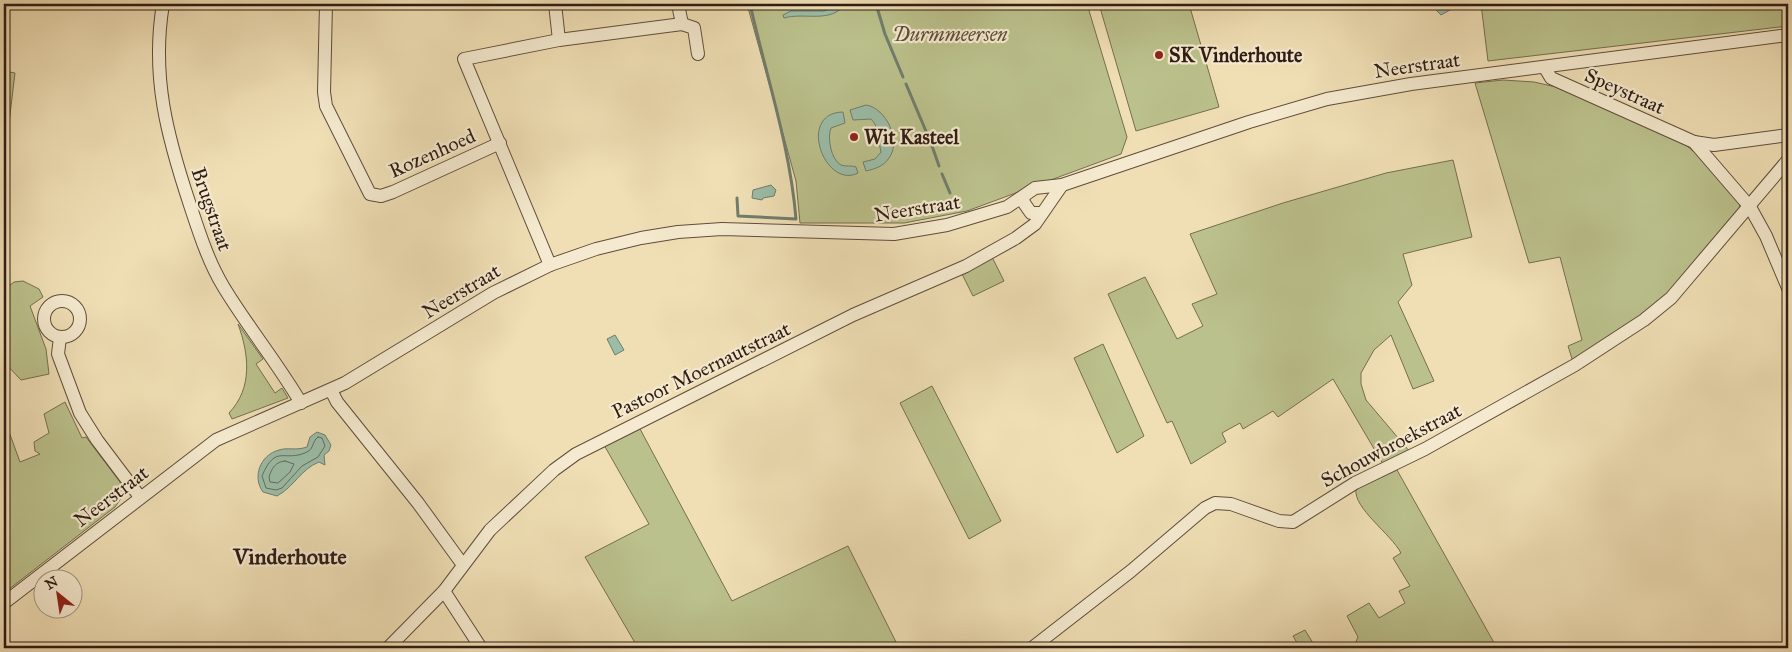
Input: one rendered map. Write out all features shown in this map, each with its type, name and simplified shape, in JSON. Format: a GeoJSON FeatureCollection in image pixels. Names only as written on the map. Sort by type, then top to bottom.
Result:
{"type":"FeatureCollection","features":[{"type":"Feature","properties":{"kind":"street","name":"Brugstraat"},"geometry":{"type":"LineString","coordinates":[[164,4],[159,48],[161,100],[172,150],[194,219],[208,256],[222,285],[300,403]]}},
{"type":"Feature","properties":{"kind":"street","name":"Rozenhoed"},"geometry":{"type":"LineString","coordinates":[[326,4],[326,106],[364,186],[370,194],[382,196],[393,192],[500,143]]}},
{"type":"Feature","properties":{"kind":"street"},"geometry":{"type":"LineString","coordinates":[[555,4],[559,40]]}},
{"type":"Feature","properties":{"kind":"street"},"geometry":{"type":"LineString","coordinates":[[678,4],[682,24],[694,28],[698,54]]}},
{"type":"Feature","properties":{"kind":"street","name":"Rozenhoed"},"geometry":{"type":"LineString","coordinates":[[550,265],[464,59],[559,40],[682,24]]}},
{"type":"Feature","properties":{"kind":"street","name":"Neerstraat"},"geometry":{"type":"LineString","coordinates":[[4,602],[216,440],[332,390],[493,293],[550,265],[596,249],[641,238],[678,232],[722,229],[894,234],[947,226],[1007,207],[1030,207],[1047,194],[1054,185],[1062,185],[1249,122],[1328,99],[1411,84],[1788,35]]}},
{"type":"Feature","properties":{"kind":"street","name":"Speystraat"},"geometry":{"type":"LineString","coordinates":[[1545,68],[1551,78],[1694,142],[1714,144],[1788,135]]}},
{"type":"Feature","properties":{"kind":"street","name":"Speystraat"},"geometry":{"type":"LineString","coordinates":[[1694,142],[1750,207],[1766,236],[1788,288]]}},
{"type":"Feature","properties":{"kind":"street"},"geometry":{"type":"LineString","coordinates":[[1750,207],[1788,160]]}},
{"type":"Feature","properties":{"kind":"street","name":"Neerstraat"},"geometry":{"type":"LineString","coordinates":[[1030,207],[1034,188],[1047,194]]}},
{"type":"Feature","properties":{"kind":"street","name":"Pastoor Moernautstraat"},"geometry":{"type":"LineString","coordinates":[[388,648],[444,591],[490,530],[554,470],[576,454],[870,307],[966,266],[1016,238],[1028,222],[1030,207]]}},
{"type":"Feature","properties":{"kind":"street","name":"Schouwbroekstraat"},"geometry":{"type":"LineString","coordinates":[[1032,648],[1131,571],[1205,508],[1216,503],[1231,504],[1279,521],[1293,522],[1355,483],[1425,449],[1575,365],[1658,309],[1682,286],[1750,207]]}},
{"type":"Feature","properties":{"kind":"street"},"geometry":{"type":"LineString","coordinates":[[60,337],[58,354],[80,413],[97,440],[140,497]]}},
{"type":"Feature","properties":{"kind":"street"},"geometry":{"type":"LineString","coordinates":[[332,390],[337,402],[418,503],[463,565]]}},
{"type":"Feature","properties":{"kind":"street"},"geometry":{"type":"LineString","coordinates":[[444,591],[481,648]]}},
{"type":"Feature","properties":{"kind":"green space","name":"Durmmeersen"},"geometry":{"type":"Polygon","coordinates":[[[747,4],[1087,4],[1127,137],[1121,154],[967,211],[904,223],[800,223],[796,181],[747,4]]]}},
{"type":"Feature","properties":{"kind":"green space","name":"SK Vinderhoute"},"geometry":{"type":"Polygon","coordinates":[[[1099,4],[1189,4],[1219,107],[1136,131],[1099,4]]]}},
{"type":"Feature","properties":{"kind":"green space"},"geometry":{"type":"Polygon","coordinates":[[[1481,4],[1788,4],[1788,26],[1488,61],[1481,4]]]}},
{"type":"Feature","properties":{"kind":"green space"},"geometry":{"type":"Polygon","coordinates":[[[4,71],[15,73],[5,156],[4,155],[4,71]]]}},
{"type":"Feature","properties":{"kind":"green space"},"geometry":{"type":"Polygon","coordinates":[[[1503,80],[1534,82],[1556,87],[1682,142],[1724,182],[1741,209],[1669,295],[1573,362],[1568,346],[1582,340],[1560,257],[1529,263],[1475,83],[1503,80]]]}},
{"type":"Feature","properties":{"kind":"green space"},"geometry":{"type":"Polygon","coordinates":[[[1453,160],[1472,237],[1403,254],[1412,285],[1398,302],[1434,381],[1413,389],[1391,335],[1374,350],[1361,373],[1361,384],[1366,400],[1410,452],[1383,464],[1333,379],[1278,417],[1273,411],[1243,429],[1240,423],[1222,433],[1226,442],[1191,464],[1172,421],[1167,423],[1108,294],[1145,277],[1177,339],[1203,326],[1192,304],[1217,294],[1190,234],[1283,203],[1386,173],[1453,160]]]}},
{"type":"Feature","properties":{"kind":"green space"},"geometry":{"type":"Polygon","coordinates":[[[992,257],[1004,281],[973,296],[962,274],[992,257]]]}},
{"type":"Feature","properties":{"kind":"green space"},"geometry":{"type":"Polygon","coordinates":[[[23,281],[39,289],[43,297],[30,306],[46,349],[49,374],[21,380],[4,362],[4,290],[14,282],[23,281]]]}},
{"type":"Feature","properties":{"kind":"green space"},"geometry":{"type":"Polygon","coordinates":[[[238,324],[263,359],[256,364],[275,393],[282,388],[288,398],[232,419],[229,413],[242,393],[247,370],[245,347],[238,324]]]}},
{"type":"Feature","properties":{"kind":"green space"},"geometry":{"type":"Polygon","coordinates":[[[1103,344],[1144,436],[1117,453],[1074,358],[1103,344]]]}},
{"type":"Feature","properties":{"kind":"green space"},"geometry":{"type":"Polygon","coordinates":[[[932,386],[1001,521],[969,539],[900,403],[932,386]]]}},
{"type":"Feature","properties":{"kind":"green space"},"geometry":{"type":"Polygon","coordinates":[[[65,402],[82,438],[86,437],[120,482],[124,494],[115,507],[4,593],[4,418],[20,462],[40,454],[35,451],[34,442],[49,433],[44,414],[65,402]]]}},
{"type":"Feature","properties":{"kind":"green space"},"geometry":{"type":"Polygon","coordinates":[[[639,427],[732,601],[848,546],[897,644],[890,648],[638,648],[585,557],[649,524],[604,445],[639,427]]]}},
{"type":"Feature","properties":{"kind":"green space"},"geometry":{"type":"Polygon","coordinates":[[[1397,470],[1497,648],[1353,648],[1358,637],[1347,616],[1369,603],[1379,618],[1405,603],[1399,591],[1410,586],[1393,558],[1401,553],[1366,513],[1360,504],[1356,489],[1397,470]]]}},
{"type":"Feature","properties":{"kind":"green space"},"geometry":{"type":"Polygon","coordinates":[[[1305,630],[1316,648],[1300,648],[1293,636],[1305,630]]]}},
{"type":"Feature","properties":{"kind":"water"},"geometry":{"type":"Polygon","coordinates":[[[845,4],[839,10],[825,16],[792,16],[784,18],[783,15],[791,11],[824,11],[845,4]]]}},
{"type":"Feature","properties":{"kind":"water"},"geometry":{"type":"Polygon","coordinates":[[[1430,4],[1456,4],[1457,6],[1441,15],[1430,4]]]}},
{"type":"Feature","properties":{"kind":"water"},"geometry":{"type":"Polygon","coordinates":[[[866,105],[880,112],[890,126],[894,143],[893,151],[885,163],[866,171],[863,162],[875,159],[881,152],[875,124],[871,119],[853,120],[850,110],[866,105]]]}},
{"type":"Feature","properties":{"kind":"water"},"geometry":{"type":"Polygon","coordinates":[[[843,112],[845,123],[831,128],[829,137],[832,153],[838,162],[843,166],[856,167],[858,173],[846,175],[835,171],[826,161],[820,149],[818,136],[821,124],[829,116],[843,112]]]}},
{"type":"Feature","properties":{"kind":"water"},"geometry":{"type":"Polygon","coordinates":[[[771,185],[776,190],[774,196],[763,198],[762,200],[752,198],[753,190],[771,185]]]}},
{"type":"Feature","properties":{"kind":"water"},"geometry":{"type":"Polygon","coordinates":[[[615,335],[624,350],[615,355],[607,339],[615,335]]]}},
{"type":"Feature","properties":{"kind":"water"},"geometry":{"type":"Polygon","coordinates":[[[317,432],[325,435],[331,445],[329,451],[324,455],[325,465],[319,462],[313,465],[277,496],[263,492],[258,480],[258,473],[267,457],[282,449],[307,447],[310,437],[317,432]]]}},
{"type":"Feature","properties":{"kind":"waterway"},"geometry":{"type":"LineString","coordinates":[[737,198],[738,216],[796,219],[789,165],[750,4]]}},
{"type":"Feature","properties":{"kind":"waterway"},"geometry":{"type":"LineString","coordinates":[[876,4],[885,34],[903,77]]}},
{"type":"Feature","properties":{"kind":"waterway"},"geometry":{"type":"LineString","coordinates":[[906,84],[928,136]]}},
{"type":"Feature","properties":{"kind":"waterway"},"geometry":{"type":"LineString","coordinates":[[931,143],[939,166]]}},
{"type":"Feature","properties":{"kind":"waterway"},"geometry":{"type":"LineString","coordinates":[[942,174],[950,193]]}},
{"type":"Feature","properties":{"kind":"place","name":"SK Vinderhoute"},"geometry":{"type":"Point","coordinates":[1159,55]}},
{"type":"Feature","properties":{"kind":"place","name":"Wit Kasteel"},"geometry":{"type":"Point","coordinates":[854,137]}},
{"type":"Feature","properties":{"kind":"district","name":"Vinderhoute"},"geometry":{"type":"Point","coordinates":[290,556]}}]}
